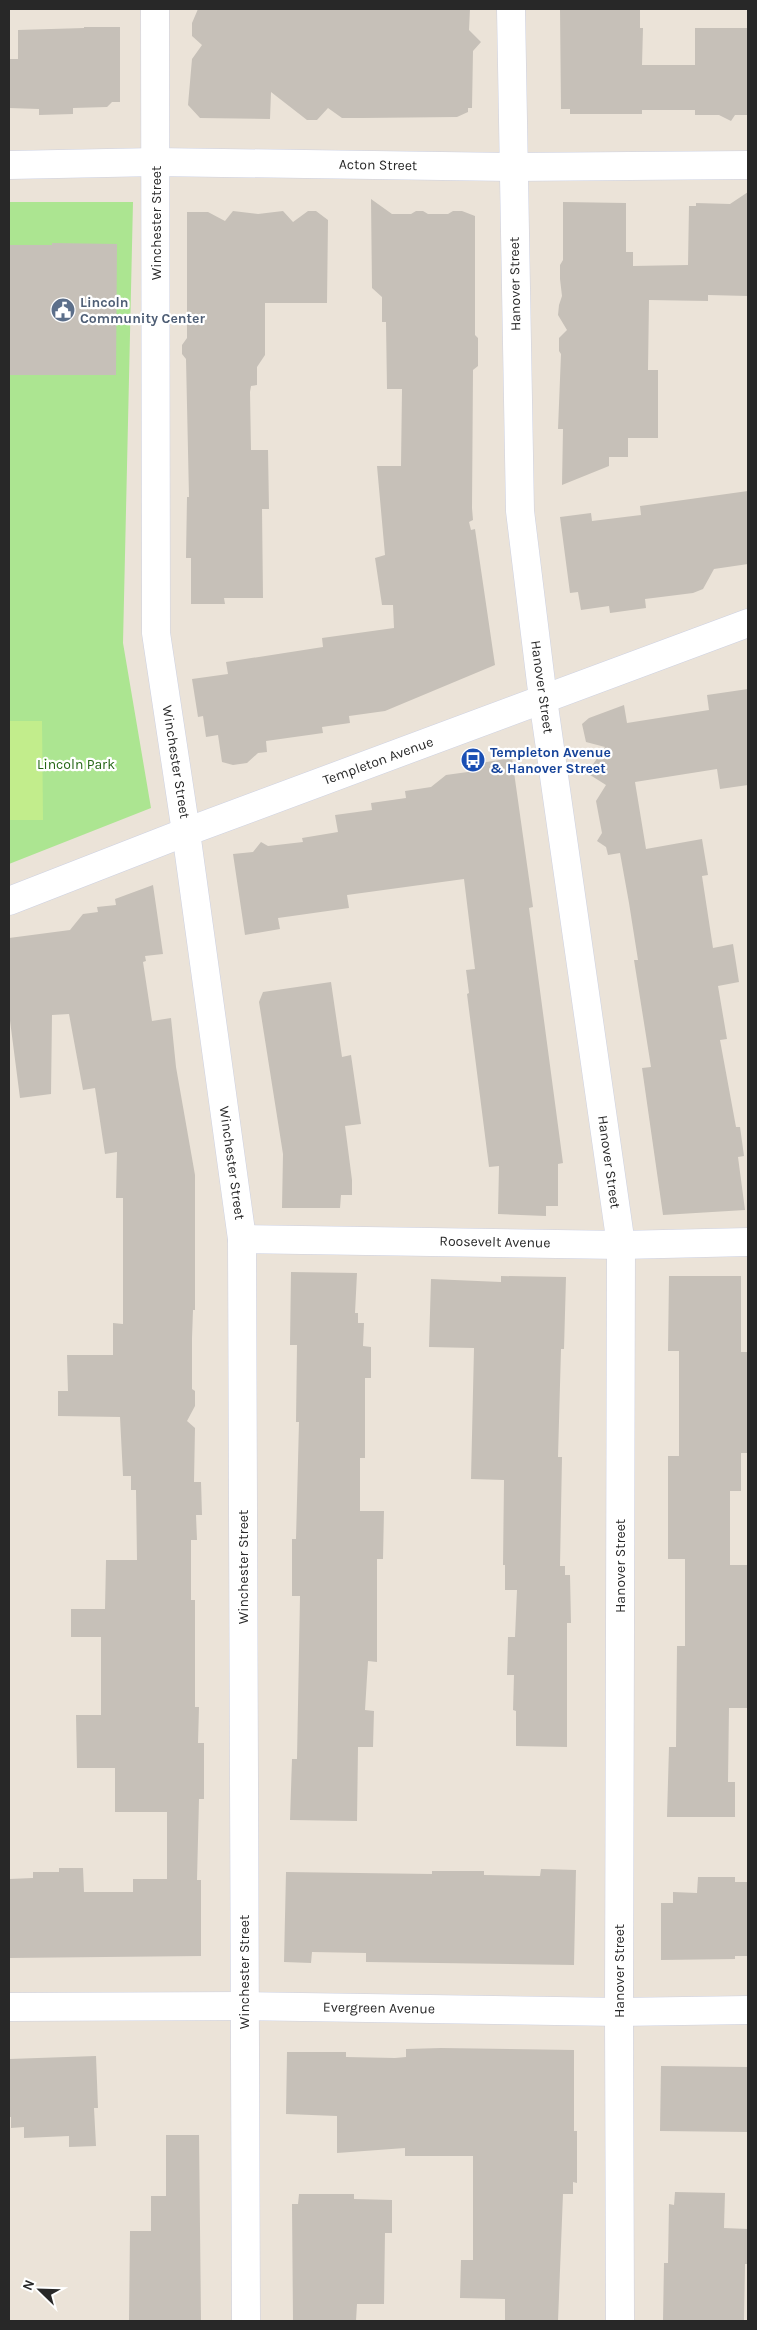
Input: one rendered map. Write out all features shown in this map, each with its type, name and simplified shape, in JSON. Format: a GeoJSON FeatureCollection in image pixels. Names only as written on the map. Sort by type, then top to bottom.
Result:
{"type":"FeatureCollection","features":[{"type":"Feature","properties":{"kind":"street","name":"Winchester Street"},"geometry":{"type":"LineString","coordinates":[[155,9],[156,633],[186,832],[242,1239],[246,2321]]}},
{"type":"Feature","properties":{"kind":"street","name":"Hanover Street"},"geometry":{"type":"LineString","coordinates":[[511,9],[520,511],[543,699],[621,1245],[620,2321]]}},
{"type":"Feature","properties":{"kind":"street","name":"Acton Street"},"geometry":{"type":"LineString","coordinates":[[9,165],[156,162],[513,167],[748,165]]}},
{"type":"Feature","properties":{"kind":"street","name":"Templeton Avenue"},"geometry":{"type":"LineString","coordinates":[[9,901],[186,832],[748,623]]}},
{"type":"Feature","properties":{"kind":"street","name":"Roosevelt Avenue"},"geometry":{"type":"LineString","coordinates":[[242,1239],[621,1245],[748,1242]]}},
{"type":"Feature","properties":{"kind":"street","name":"Evergreen Avenue"},"geometry":{"type":"LineString","coordinates":[[9,2007],[244,2006],[619,2012],[748,2010]]}},
{"type":"Feature","properties":{"kind":"green space","name":"Lincoln Park"},"geometry":{"type":"Polygon","coordinates":[[[9,202],[133,202],[123,643],[151,808],[9,864],[9,202]]]}},
{"type":"Feature","properties":{"kind":"green space"},"geometry":{"type":"Polygon","coordinates":[[[9,721],[42,721],[43,820],[9,820],[9,721]]]}},
{"type":"Feature","properties":{"kind":"building"},"geometry":{"type":"Polygon","coordinates":[[[198,9],[470,9],[469,30],[481,42],[473,51],[472,108],[468,108],[468,112],[457,117],[342,118],[328,108],[317,120],[307,120],[271,92],[270,119],[200,118],[188,105],[192,59],[202,45],[192,36],[192,23],[198,9]]]}},
{"type":"Feature","properties":{"kind":"building"},"geometry":{"type":"Polygon","coordinates":[[[560,9],[640,9],[640,28],[643,28],[642,65],[695,65],[695,28],[748,28],[748,115],[735,115],[731,121],[719,115],[695,115],[695,110],[642,110],[642,114],[570,114],[570,109],[561,109],[560,9]]]}},
{"type":"Feature","properties":{"kind":"building"},"geometry":{"type":"Polygon","coordinates":[[[120,27],[120,102],[112,102],[107,107],[73,108],[73,114],[39,115],[39,109],[9,108],[9,59],[18,59],[18,30],[120,27]]]}},
{"type":"Feature","properties":{"kind":"building"},"geometry":{"type":"Polygon","coordinates":[[[748,192],[748,296],[708,295],[708,301],[649,300],[648,370],[658,370],[658,438],[628,438],[628,457],[609,457],[609,466],[562,485],[563,429],[558,429],[561,354],[559,351],[559,338],[567,330],[558,315],[562,296],[560,265],[563,260],[563,202],[626,203],[626,252],[633,252],[633,266],[688,265],[689,206],[696,206],[696,203],[730,204],[748,192]]]}},
{"type":"Feature","properties":{"kind":"building"},"geometry":{"type":"Polygon","coordinates":[[[371,199],[392,214],[411,214],[416,211],[423,211],[428,214],[448,214],[453,211],[462,211],[475,216],[475,335],[478,338],[478,366],[473,370],[473,520],[469,522],[471,530],[475,529],[495,665],[385,711],[349,716],[350,723],[322,727],[323,733],[266,741],[267,752],[258,753],[247,763],[233,765],[222,762],[218,735],[206,737],[203,716],[198,717],[192,679],[228,674],[226,662],[323,647],[322,638],[394,628],[393,605],[382,605],[375,558],[385,555],[377,466],[401,466],[402,389],[387,389],[386,322],[382,322],[382,297],[372,288],[371,199]]]}},
{"type":"Feature","properties":{"kind":"building"},"geometry":{"type":"Polygon","coordinates":[[[233,211],[258,214],[283,211],[293,222],[308,211],[316,211],[328,220],[327,303],[265,303],[265,355],[257,367],[257,385],[251,386],[250,392],[251,450],[268,450],[269,509],[262,509],[263,598],[224,598],[225,604],[191,604],[191,558],[186,558],[187,497],[189,497],[186,359],[182,354],[182,345],[187,338],[187,212],[208,212],[225,221],[233,211]]]}},
{"type":"Feature","properties":{"kind":"building","name":"Lincoln Community Center"},"geometry":{"type":"Polygon","coordinates":[[[52,243],[117,244],[116,375],[9,375],[9,245],[52,245],[52,243]]]}},
{"type":"Feature","properties":{"kind":"building"},"geometry":{"type":"Polygon","coordinates":[[[748,491],[748,564],[714,569],[703,589],[693,593],[645,599],[646,608],[610,613],[609,606],[581,610],[578,592],[570,593],[560,517],[591,513],[592,521],[641,515],[640,506],[748,491]]]}},
{"type":"Feature","properties":{"kind":"building"},"geometry":{"type":"Polygon","coordinates":[[[748,689],[748,785],[720,789],[717,769],[635,782],[646,849],[702,839],[708,875],[702,876],[713,948],[733,944],[739,982],[718,986],[727,1039],[720,1040],[736,1127],[740,1127],[744,1156],[738,1157],[745,1210],[663,1215],[642,1068],[651,1067],[634,960],[638,960],[629,903],[620,853],[608,855],[606,847],[597,841],[602,833],[596,801],[606,785],[587,773],[605,747],[586,742],[582,724],[589,718],[624,705],[627,723],[709,710],[707,695],[748,689]]]}},
{"type":"Feature","properties":{"kind":"building"},"geometry":{"type":"Polygon","coordinates":[[[512,758],[533,907],[529,908],[563,1163],[558,1164],[558,1206],[546,1206],[546,1216],[498,1214],[499,1166],[489,1167],[467,994],[469,993],[466,970],[475,969],[464,879],[347,895],[349,908],[278,918],[280,929],[245,935],[233,854],[253,852],[261,842],[268,846],[303,842],[302,838],[338,832],[335,815],[372,810],[371,803],[406,798],[405,791],[431,787],[446,775],[475,771],[474,764],[512,758]]]}},
{"type":"Feature","properties":{"kind":"building"},"geometry":{"type":"Polygon","coordinates":[[[153,885],[163,954],[145,956],[146,961],[143,962],[152,1021],[171,1018],[176,1067],[195,1175],[195,1310],[193,1310],[192,1389],[195,1391],[195,1406],[187,1421],[195,1428],[194,1482],[201,1482],[202,1515],[196,1515],[197,1540],[191,1540],[191,1600],[195,1600],[195,1707],[199,1707],[198,1743],[204,1743],[204,1799],[199,1799],[197,1880],[201,1880],[201,1956],[9,1958],[9,1879],[33,1878],[33,1872],[59,1872],[59,1868],[83,1868],[84,1892],[133,1892],[133,1879],[167,1879],[167,1812],[115,1812],[115,1768],[77,1768],[76,1715],[101,1715],[101,1637],[71,1637],[71,1609],[105,1609],[106,1560],[137,1560],[136,1490],[131,1490],[131,1476],[123,1476],[120,1417],[58,1416],[58,1391],[68,1391],[67,1355],[113,1355],[113,1323],[123,1324],[123,1198],[116,1198],[117,1152],[105,1154],[95,1088],[83,1090],[69,1014],[52,1015],[51,1094],[20,1098],[9,1013],[9,938],[70,930],[83,914],[98,912],[97,907],[116,905],[115,899],[153,885]]]}},
{"type":"Feature","properties":{"kind":"building"},"geometry":{"type":"Polygon","coordinates":[[[331,982],[342,1057],[351,1055],[361,1124],[345,1126],[352,1180],[352,1195],[341,1195],[340,1208],[282,1208],[283,1154],[259,1002],[263,992],[331,982]]]}},
{"type":"Feature","properties":{"kind":"building"},"geometry":{"type":"Polygon","coordinates":[[[291,1272],[357,1273],[355,1313],[358,1313],[358,1323],[364,1323],[363,1346],[371,1347],[371,1378],[365,1378],[365,1458],[360,1458],[360,1511],[384,1511],[383,1559],[377,1559],[377,1662],[368,1661],[365,1710],[374,1711],[373,1747],[358,1747],[357,1821],[290,1820],[292,1759],[297,1759],[300,1596],[292,1596],[292,1539],[296,1539],[299,1422],[296,1422],[297,1345],[290,1345],[291,1272]]]}},
{"type":"Feature","properties":{"kind":"building"},"geometry":{"type":"Polygon","coordinates":[[[501,1276],[566,1277],[564,1349],[561,1349],[558,1457],[562,1457],[560,1566],[565,1566],[565,1575],[570,1575],[571,1623],[567,1623],[567,1747],[516,1746],[516,1711],[513,1710],[514,1675],[507,1675],[508,1637],[515,1637],[517,1590],[505,1590],[505,1565],[503,1565],[504,1480],[471,1479],[474,1348],[429,1347],[431,1279],[501,1282],[501,1276]]]}},
{"type":"Feature","properties":{"kind":"building"},"geometry":{"type":"Polygon","coordinates":[[[669,1276],[741,1276],[741,1352],[748,1352],[748,1453],[741,1453],[741,1491],[730,1491],[730,1565],[747,1565],[748,1708],[729,1708],[728,1782],[735,1782],[735,1817],[667,1817],[669,1747],[676,1747],[677,1646],[685,1646],[685,1559],[668,1559],[668,1456],[679,1456],[679,1351],[668,1351],[669,1276]]]}},
{"type":"Feature","properties":{"kind":"building"},"geometry":{"type":"Polygon","coordinates":[[[541,1869],[576,1870],[574,1965],[366,1962],[366,1953],[312,1952],[311,1963],[284,1962],[286,1872],[432,1874],[432,1871],[484,1871],[484,1875],[540,1876],[541,1869]]]}},
{"type":"Feature","properties":{"kind":"building"},"geometry":{"type":"Polygon","coordinates":[[[698,1877],[735,1877],[735,1882],[748,1882],[748,1956],[735,1956],[735,1959],[661,1960],[661,1903],[673,1903],[673,1892],[697,1893],[698,1877]]]}},
{"type":"Feature","properties":{"kind":"building"},"geometry":{"type":"Polygon","coordinates":[[[406,2049],[574,2050],[574,2131],[577,2131],[577,2183],[573,2182],[573,2194],[563,2194],[558,2321],[505,2321],[505,2299],[460,2298],[461,2260],[473,2260],[473,2156],[405,2156],[405,2148],[337,2153],[337,2116],[286,2114],[287,2052],[346,2052],[346,2057],[395,2058],[406,2057],[406,2049]]]}},
{"type":"Feature","properties":{"kind":"building"},"geometry":{"type":"Polygon","coordinates":[[[96,2056],[98,2108],[94,2108],[96,2146],[69,2147],[69,2136],[24,2138],[24,2127],[11,2128],[11,2117],[9,2117],[9,2059],[96,2056]]]}},
{"type":"Feature","properties":{"kind":"building"},"geometry":{"type":"Polygon","coordinates":[[[661,2066],[748,2067],[748,2132],[660,2131],[661,2066]]]}},
{"type":"Feature","properties":{"kind":"building"},"geometry":{"type":"Polygon","coordinates":[[[166,2135],[199,2135],[201,2321],[129,2321],[130,2231],[151,2231],[151,2196],[166,2196],[166,2135]]]}},
{"type":"Feature","properties":{"kind":"building"},"geometry":{"type":"Polygon","coordinates":[[[675,2192],[725,2193],[724,2228],[748,2229],[748,2264],[745,2264],[744,2321],[663,2321],[664,2263],[668,2263],[669,2204],[674,2205],[675,2192]]]}},
{"type":"Feature","properties":{"kind":"building"},"geometry":{"type":"Polygon","coordinates":[[[299,2194],[354,2194],[354,2199],[392,2200],[392,2233],[385,2233],[384,2304],[357,2304],[356,2321],[293,2321],[292,2204],[298,2204],[299,2194]]]}},
{"type":"Feature","properties":{"kind":"place","name":"Lincoln Community Center"},"geometry":{"type":"Point","coordinates":[63,310]}},
{"type":"Feature","properties":{"kind":"place","name":"Templeton Avenue & Hanover Street"},"geometry":{"type":"Point","coordinates":[473,760]}}]}
